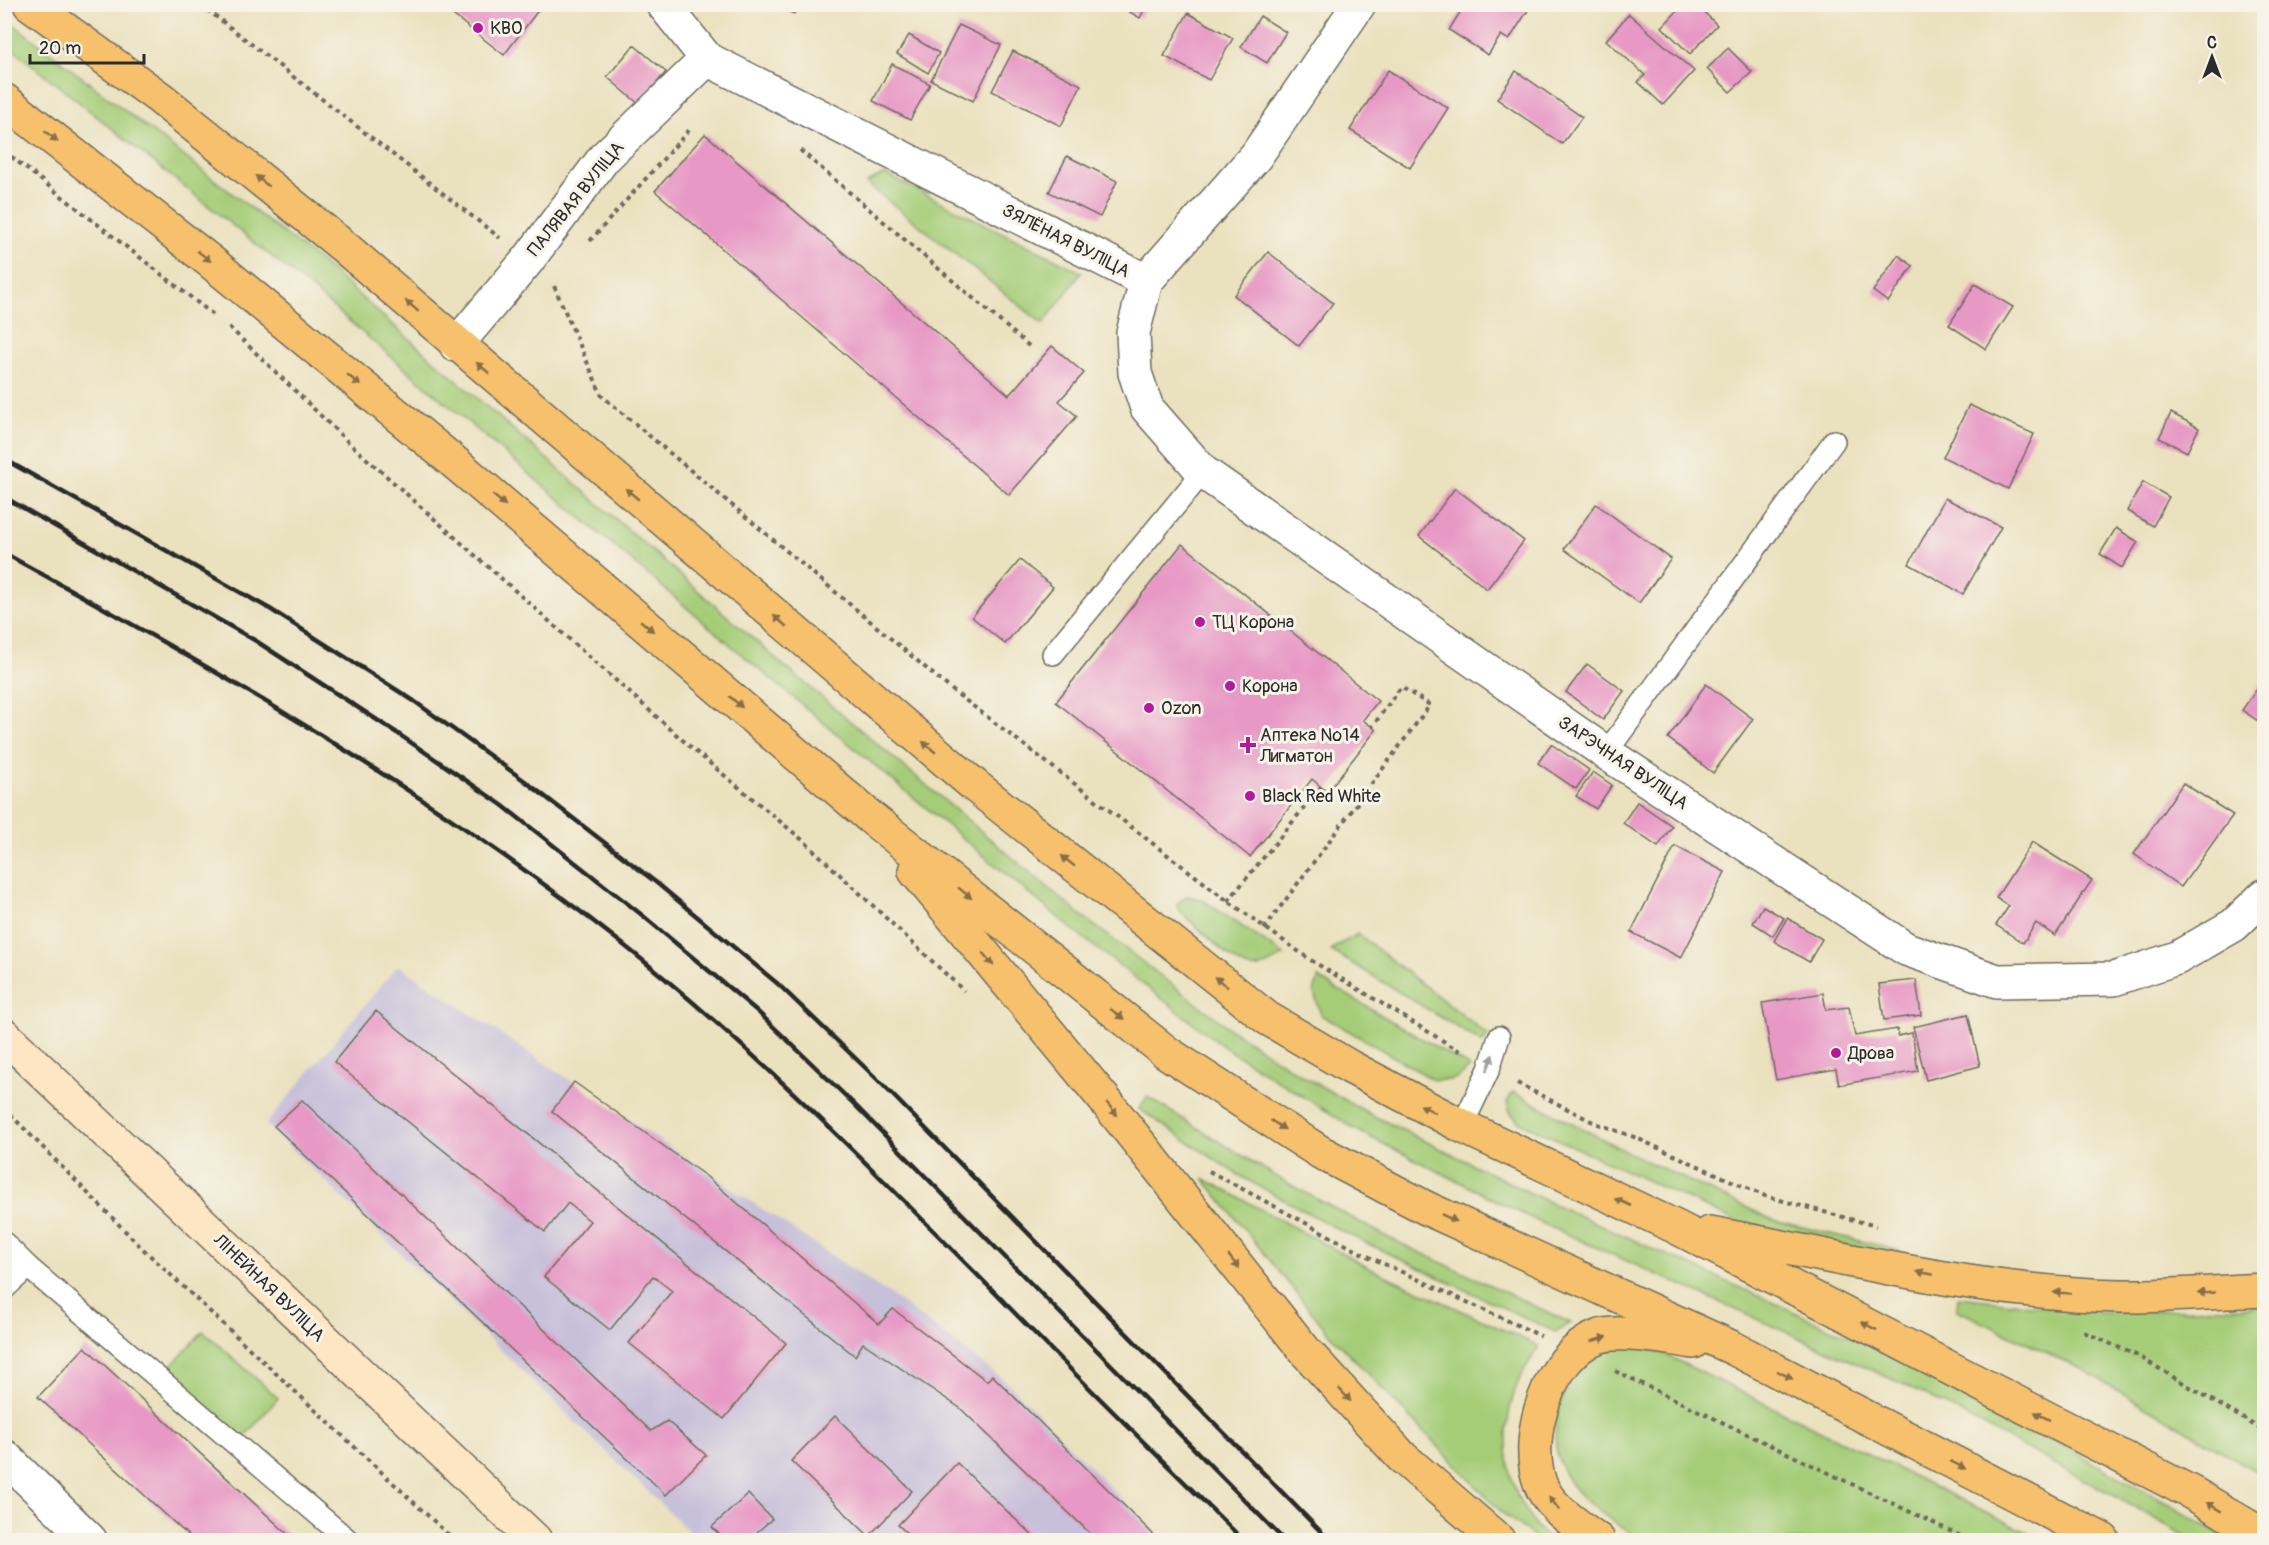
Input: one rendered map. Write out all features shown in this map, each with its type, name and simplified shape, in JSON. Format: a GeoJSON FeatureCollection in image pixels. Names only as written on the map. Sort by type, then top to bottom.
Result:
{"type":"FeatureCollection","features":[{"type":"Feature","properties":{"kind":"highway"},"geometry":{"type":"LineString","coordinates":[[30,4],[160,98],[343,246],[456,345],[974,784],[1267,1018],[1350,1068],[1462,1126],[1676,1227],[2194,1494],[2265,1536]]}},
{"type":"Feature","properties":{"kind":"highway"},"geometry":{"type":"LineString","coordinates":[[4,100],[211,262],[445,455],[870,817],[1166,1052],[1320,1152],[1426,1208],[1733,1348],[2103,1540]]}},
{"type":"Feature","properties":{"kind":"highway"},"geometry":{"type":"LineString","coordinates":[[870,817],[1104,1099],[1306,1352],[1402,1457],[1498,1540]]}},
{"type":"Feature","properties":{"kind":"highway"},"geometry":{"type":"LineString","coordinates":[[1676,1227],[1983,1284],[2052,1292],[2120,1296],[2265,1290]]}},
{"type":"Feature","properties":{"kind":"highway"},"geometry":{"type":"LineString","coordinates":[[1598,1540],[1562,1513],[1540,1484],[1535,1454],[1540,1410],[1554,1376],[1572,1352],[1599,1336],[1648,1335],[1733,1348]]}},
{"type":"Feature","properties":{"kind":"street"},"geometry":{"type":"LineString","coordinates":[[663,4],[706,59]]}},
{"type":"Feature","properties":{"kind":"street","name":"ЗЯЛЁНАЯ ВУЛІЦА"},"geometry":{"type":"LineString","coordinates":[[706,59],[1146,281],[1256,156],[1359,4]]}},
{"type":"Feature","properties":{"kind":"street","name":"ПАЛЯВАЯ ВУЛІЦА"},"geometry":{"type":"LineString","coordinates":[[456,345],[534,252],[604,158],[706,59]]}},
{"type":"Feature","properties":{"kind":"street","name":"ЗАРЭЧНАЯ ВУЛІЦА"},"geometry":{"type":"LineString","coordinates":[[1146,281],[1133,333],[1135,373],[1147,408],[1203,472],[1606,753],[1906,949],[1996,981],[2114,979],[2177,958],[2234,925],[2265,896]]}},
{"type":"Feature","properties":{"kind":"street","name":"ЛІНЕЙНАЯ ВУЛІЦА"},"geometry":{"type":"LineString","coordinates":[[4,1035],[535,1540]]}},
{"type":"Feature","properties":{"kind":"street"},"geometry":{"type":"LineString","coordinates":[[4,1456],[90,1540]]}},
{"type":"Feature","properties":{"kind":"lane"},"geometry":{"type":"LineString","coordinates":[[1606,753],[1834,441]]}},
{"type":"Feature","properties":{"kind":"lane"},"geometry":{"type":"LineString","coordinates":[[1053,654],[1203,472]]}},
{"type":"Feature","properties":{"kind":"lane"},"geometry":{"type":"LineString","coordinates":[[1462,1126],[1489,1069],[1499,1037]]}},
{"type":"Feature","properties":{"kind":"lane"},"geometry":{"type":"LineString","coordinates":[[4,1243],[28,1267],[348,1540]]}},
{"type":"Feature","properties":{"kind":"lane"},"geometry":{"type":"LineString","coordinates":[[4,1289],[28,1267]]}},
{"type":"Feature","properties":{"kind":"path"},"geometry":{"type":"LineString","coordinates":[[200,4],[503,241]]}},
{"type":"Feature","properties":{"kind":"path"},"geometry":{"type":"LineString","coordinates":[[583,249],[697,121]]}},
{"type":"Feature","properties":{"kind":"path"},"geometry":{"type":"LineString","coordinates":[[798,148],[1029,346]]}},
{"type":"Feature","properties":{"kind":"path"},"geometry":{"type":"LineString","coordinates":[[4,151],[219,319]]}},
{"type":"Feature","properties":{"kind":"path"},"geometry":{"type":"LineString","coordinates":[[552,280],[602,396],[952,690],[1264,928],[1309,959],[1489,1069],[1593,1122],[1634,1137],[1765,1196],[1882,1228]]}},
{"type":"Feature","properties":{"kind":"path"},"geometry":{"type":"LineString","coordinates":[[228,327],[348,442],[694,751],[805,842],[971,998]]}},
{"type":"Feature","properties":{"kind":"path"},"geometry":{"type":"LineString","coordinates":[[1264,928],[1430,705],[1401,687],[1372,727]]}},
{"type":"Feature","properties":{"kind":"path"},"geometry":{"type":"LineString","coordinates":[[1228,901],[1321,787]]}},
{"type":"Feature","properties":{"kind":"path"},"geometry":{"type":"LineString","coordinates":[[4,1108],[142,1248],[454,1540]]}},
{"type":"Feature","properties":{"kind":"path"},"geometry":{"type":"LineString","coordinates":[[1204,1168],[1365,1255],[1544,1338]]}},
{"type":"Feature","properties":{"kind":"path"},"geometry":{"type":"LineString","coordinates":[[2078,1330],[2138,1356],[2265,1431]]}},
{"type":"Feature","properties":{"kind":"path"},"geometry":{"type":"LineString","coordinates":[[1605,1366],[1969,1540]]}},
{"type":"Feature","properties":{"kind":"shaded area"},"geometry":{"type":"Polygon","coordinates":[[[398,965],[895,1298],[1007,1382],[1162,1540],[698,1540],[266,1124],[398,965]]]}},
{"type":"Feature","properties":{"kind":"green space"},"geometry":{"type":"Polygon","coordinates":[[[4,17],[322,263],[781,663],[1077,912],[1233,1031],[1301,1075],[1370,1114],[1551,1203],[1931,1373],[2229,1540],[2191,1540],[2126,1502],[1923,1393],[1537,1221],[1360,1132],[1224,1047],[1072,929],[760,670],[302,281],[5,43],[4,17]]]}},
{"type":"Feature","properties":{"kind":"green space"},"geometry":{"type":"Polygon","coordinates":[[[885,174],[1082,272],[1043,324],[866,183],[885,174]]]}},
{"type":"Feature","properties":{"kind":"green space"},"geometry":{"type":"Polygon","coordinates":[[[1186,896],[1201,899],[1284,955],[1254,969],[1242,965],[1179,910],[1177,904],[1186,896]]]}},
{"type":"Feature","properties":{"kind":"green space"},"geometry":{"type":"Polygon","coordinates":[[[1358,934],[1488,1035],[1483,1043],[1330,950],[1358,934]]]}},
{"type":"Feature","properties":{"kind":"green space"},"geometry":{"type":"Polygon","coordinates":[[[1318,978],[1470,1067],[1454,1079],[1434,1080],[1321,1015],[1314,993],[1318,978]]]}},
{"type":"Feature","properties":{"kind":"green space"},"geometry":{"type":"Polygon","coordinates":[[[1513,1092],[1625,1151],[1773,1220],[1897,1250],[1924,1262],[1742,1224],[1519,1122],[1510,1112],[1507,1102],[1513,1092]]]}},
{"type":"Feature","properties":{"kind":"green space"},"geometry":{"type":"Polygon","coordinates":[[[1147,1097],[1282,1180],[1389,1238],[1571,1323],[1555,1332],[1341,1231],[1235,1173],[1139,1109],[1147,1097]]]}},
{"type":"Feature","properties":{"kind":"green space"},"geometry":{"type":"Polygon","coordinates":[[[1203,1178],[1369,1268],[1539,1346],[1522,1374],[1513,1398],[1508,1420],[1507,1443],[1514,1487],[1523,1507],[1535,1525],[1551,1540],[1539,1540],[1501,1512],[1327,1331],[1203,1178]]]}},
{"type":"Feature","properties":{"kind":"green space"},"geometry":{"type":"Polygon","coordinates":[[[1958,1297],[2102,1313],[2264,1306],[2264,1476],[2085,1371],[1957,1310],[1958,1297]]]}},
{"type":"Feature","properties":{"kind":"green space"},"geometry":{"type":"Polygon","coordinates":[[[203,1331],[278,1398],[241,1441],[166,1372],[203,1331]]]}},
{"type":"Feature","properties":{"kind":"green space"},"geometry":{"type":"Polygon","coordinates":[[[1626,1344],[1660,1352],[2043,1540],[1640,1540],[1600,1512],[1574,1487],[1561,1465],[1555,1436],[1556,1421],[1565,1392],[1582,1367],[1608,1350],[1626,1344]]]}},
{"type":"Feature","properties":{"kind":"building"},"geometry":{"type":"Polygon","coordinates":[[[439,4],[543,4],[504,55],[439,4]]]}},
{"type":"Feature","properties":{"kind":"building"},"geometry":{"type":"Polygon","coordinates":[[[774,4],[798,4],[794,14],[774,4]]]}},
{"type":"Feature","properties":{"kind":"building"},"geometry":{"type":"Polygon","coordinates":[[[1116,4],[1147,4],[1140,18],[1116,4]]]}},
{"type":"Feature","properties":{"kind":"building"},"geometry":{"type":"Polygon","coordinates":[[[1465,4],[1532,4],[1509,40],[1501,35],[1488,55],[1449,30],[1465,4]]]}},
{"type":"Feature","properties":{"kind":"building"},"geometry":{"type":"Polygon","coordinates":[[[1684,4],[1696,4],[1717,25],[1690,54],[1662,27],[1684,4]]]}},
{"type":"Feature","properties":{"kind":"building"},"geometry":{"type":"Polygon","coordinates":[[[1188,13],[1233,38],[1209,80],[1164,56],[1188,13]]]}},
{"type":"Feature","properties":{"kind":"building"},"geometry":{"type":"Polygon","coordinates":[[[1629,14],[1694,71],[1663,105],[1638,82],[1645,75],[1606,40],[1629,14]]]}},
{"type":"Feature","properties":{"kind":"building"},"geometry":{"type":"Polygon","coordinates":[[[1260,16],[1286,32],[1267,63],[1241,47],[1260,16]]]}},
{"type":"Feature","properties":{"kind":"building"},"geometry":{"type":"Polygon","coordinates":[[[959,25],[1001,45],[973,101],[931,80],[959,25]]]}},
{"type":"Feature","properties":{"kind":"building"},"geometry":{"type":"Polygon","coordinates":[[[909,35],[939,53],[928,73],[897,54],[909,35]]]}},
{"type":"Feature","properties":{"kind":"building"},"geometry":{"type":"Polygon","coordinates":[[[634,45],[666,72],[639,104],[607,77],[634,45]]]}},
{"type":"Feature","properties":{"kind":"building"},"geometry":{"type":"Polygon","coordinates":[[[1728,48],[1752,72],[1730,92],[1707,69],[1728,48]]]}},
{"type":"Feature","properties":{"kind":"building"},"geometry":{"type":"Polygon","coordinates":[[[1013,51],[1081,85],[1061,126],[992,91],[1013,51]]]}},
{"type":"Feature","properties":{"kind":"building"},"geometry":{"type":"Polygon","coordinates":[[[892,64],[930,84],[910,120],[873,101],[892,64]]]}},
{"type":"Feature","properties":{"kind":"building"},"geometry":{"type":"Polygon","coordinates":[[[1388,70],[1448,108],[1410,168],[1350,130],[1388,70]]]}},
{"type":"Feature","properties":{"kind":"building"},"geometry":{"type":"Polygon","coordinates":[[[1516,71],[1582,117],[1562,144],[1497,99],[1516,71]]]}},
{"type":"Feature","properties":{"kind":"building"},"geometry":{"type":"Polygon","coordinates":[[[705,134],[1009,395],[1052,346],[1084,373],[1059,401],[1077,416],[1009,495],[655,191],[705,134]]]}},
{"type":"Feature","properties":{"kind":"building"},"geometry":{"type":"Polygon","coordinates":[[[1067,156],[1117,181],[1100,217],[1049,192],[1067,156]]]}},
{"type":"Feature","properties":{"kind":"building"},"geometry":{"type":"Polygon","coordinates":[[[1268,252],[1333,303],[1299,346],[1234,295],[1268,252]]]}},
{"type":"Feature","properties":{"kind":"building"},"geometry":{"type":"Polygon","coordinates":[[[1898,255],[1913,266],[1888,302],[1873,291],[1898,255]]]}},
{"type":"Feature","properties":{"kind":"building"},"geometry":{"type":"Polygon","coordinates":[[[1975,284],[2013,307],[1986,349],[1949,325],[1975,284]]]}},
{"type":"Feature","properties":{"kind":"building"},"geometry":{"type":"Polygon","coordinates":[[[1969,405],[2034,434],[2008,489],[1943,457],[1969,405]]]}},
{"type":"Feature","properties":{"kind":"building"},"geometry":{"type":"Polygon","coordinates":[[[2171,413],[2199,428],[2187,452],[2159,438],[2171,413]]]}},
{"type":"Feature","properties":{"kind":"building"},"geometry":{"type":"Polygon","coordinates":[[[2143,482],[2169,497],[2153,526],[2127,511],[2143,482]]]}},
{"type":"Feature","properties":{"kind":"building"},"geometry":{"type":"Polygon","coordinates":[[[1455,488],[1524,541],[1487,589],[1419,536],[1455,488]]]}},
{"type":"Feature","properties":{"kind":"building"},"geometry":{"type":"Polygon","coordinates":[[[1945,498],[2001,527],[1963,594],[1909,564],[1945,498]]]}},
{"type":"Feature","properties":{"kind":"building"},"geometry":{"type":"Polygon","coordinates":[[[1596,504],[1671,559],[1639,603],[1564,549],[1596,504]]]}},
{"type":"Feature","properties":{"kind":"building"},"geometry":{"type":"Polygon","coordinates":[[[2116,528],[2138,542],[2122,568],[2100,554],[2116,528]]]}},
{"type":"Feature","properties":{"kind":"building","name":"ТЦ Корона"},"geometry":{"type":"Polygon","coordinates":[[[1182,544],[1378,701],[1363,720],[1376,730],[1327,792],[1312,779],[1250,857],[1056,702],[1182,544]]]}},
{"type":"Feature","properties":{"kind":"building"},"geometry":{"type":"Polygon","coordinates":[[[1020,560],[1053,587],[1005,644],[972,617],[1020,560]]]}},
{"type":"Feature","properties":{"kind":"building"},"geometry":{"type":"Polygon","coordinates":[[[1587,664],[1624,691],[1603,720],[1566,692],[1587,664]]]}},
{"type":"Feature","properties":{"kind":"building"},"geometry":{"type":"Polygon","coordinates":[[[2264,679],[2264,725],[2242,710],[2264,679]]]}},
{"type":"Feature","properties":{"kind":"building"},"geometry":{"type":"Polygon","coordinates":[[[1706,684],[1753,719],[1713,773],[1668,738],[1706,684]]]}},
{"type":"Feature","properties":{"kind":"building"},"geometry":{"type":"Polygon","coordinates":[[[1551,744],[1589,770],[1576,789],[1538,763],[1551,744]]]}},
{"type":"Feature","properties":{"kind":"building"},"geometry":{"type":"Polygon","coordinates":[[[1593,772],[1612,785],[1596,809],[1576,796],[1593,772]]]}},
{"type":"Feature","properties":{"kind":"building"},"geometry":{"type":"Polygon","coordinates":[[[2183,783],[2233,815],[2181,887],[2134,854],[2183,783]]]}},
{"type":"Feature","properties":{"kind":"building"},"geometry":{"type":"Polygon","coordinates":[[[1637,802],[1672,826],[1658,847],[1623,823],[1637,802]]]}},
{"type":"Feature","properties":{"kind":"building"},"geometry":{"type":"Polygon","coordinates":[[[2032,842],[2092,880],[2055,936],[2036,923],[2023,943],[1996,925],[2009,906],[1996,898],[2032,842]]]}},
{"type":"Feature","properties":{"kind":"building"},"geometry":{"type":"Polygon","coordinates":[[[1675,846],[1725,872],[1681,958],[1631,932],[1675,846]]]}},
{"type":"Feature","properties":{"kind":"building"},"geometry":{"type":"Polygon","coordinates":[[[1763,906],[1784,918],[1773,936],[1753,923],[1763,906]]]}},
{"type":"Feature","properties":{"kind":"building"},"geometry":{"type":"Polygon","coordinates":[[[1787,918],[1822,939],[1809,962],[1774,941],[1787,918]]]}},
{"type":"Feature","properties":{"kind":"building"},"geometry":{"type":"Polygon","coordinates":[[[1916,980],[1921,1015],[1884,1020],[1879,984],[1916,980]]]}},
{"type":"Feature","properties":{"kind":"building","name":"Дрова"},"geometry":{"type":"Polygon","coordinates":[[[1823,993],[1826,1010],[1849,1007],[1855,1036],[1897,1029],[1898,1036],[1912,1033],[1918,1071],[1839,1085],[1836,1069],[1776,1080],[1762,1003],[1823,993]]]}},
{"type":"Feature","properties":{"kind":"building"},"geometry":{"type":"Polygon","coordinates":[[[2264,996],[2264,1011],[2257,1003],[2264,996]]]}},
{"type":"Feature","properties":{"kind":"building"},"geometry":{"type":"Polygon","coordinates":[[[376,1011],[786,1343],[724,1419],[629,1343],[672,1291],[653,1276],[610,1330],[544,1277],[590,1221],[568,1203],[545,1232],[334,1062],[376,1011]]]}},
{"type":"Feature","properties":{"kind":"building"},"geometry":{"type":"Polygon","coordinates":[[[1968,1014],[1980,1066],[1926,1080],[1913,1027],[1968,1014]]]}},
{"type":"Feature","properties":{"kind":"building"},"geometry":{"type":"Polygon","coordinates":[[[574,1082],[707,1177],[879,1324],[893,1309],[987,1381],[992,1375],[1159,1540],[1097,1540],[960,1408],[863,1343],[855,1356],[552,1111],[574,1082]]]}},
{"type":"Feature","properties":{"kind":"building"},"geometry":{"type":"Polygon","coordinates":[[[302,1100],[651,1431],[667,1421],[706,1455],[666,1495],[274,1126],[302,1100]]]}},
{"type":"Feature","properties":{"kind":"building"},"geometry":{"type":"Polygon","coordinates":[[[85,1347],[294,1540],[193,1540],[38,1397],[85,1347]]]}},
{"type":"Feature","properties":{"kind":"building"},"geometry":{"type":"Polygon","coordinates":[[[835,1416],[912,1491],[869,1536],[791,1461],[835,1416]]]}},
{"type":"Feature","properties":{"kind":"building"},"geometry":{"type":"Polygon","coordinates":[[[957,1463],[1037,1540],[915,1540],[898,1525],[957,1463]]]}},
{"type":"Feature","properties":{"kind":"building"},"geometry":{"type":"Polygon","coordinates":[[[748,1494],[772,1519],[748,1540],[725,1540],[712,1527],[748,1494]]]}},
{"type":"Feature","properties":{"kind":"railway"},"geometry":{"type":"LineString","coordinates":[[4,459],[270,609],[414,701],[525,781],[658,884],[778,984],[878,1080],[1329,1540]]}},
{"type":"Feature","properties":{"kind":"railway"},"geometry":{"type":"LineString","coordinates":[[4,497],[256,641],[397,733],[502,805],[642,915],[757,1011],[854,1104],[1284,1540]]}},
{"type":"Feature","properties":{"kind":"railway"},"geometry":{"type":"LineString","coordinates":[[4,553],[242,688],[397,783],[473,834],[620,942],[721,1027],[818,1116],[1243,1540]]}},
{"type":"Feature","properties":{"kind":"place","name":"KBО"},"geometry":{"type":"Point","coordinates":[478,28]}},
{"type":"Feature","properties":{"kind":"place","name":"ТЦ Корона"},"geometry":{"type":"Point","coordinates":[1200,622]}},
{"type":"Feature","properties":{"kind":"place","name":"Корона"},"geometry":{"type":"Point","coordinates":[1230,686]}},
{"type":"Feature","properties":{"kind":"place","name":"Ozon"},"geometry":{"type":"Point","coordinates":[1149,708]}},
{"type":"Feature","properties":{"kind":"place","name":"Аптека №14 Лигматон"},"geometry":{"type":"Point","coordinates":[1248,745]}},
{"type":"Feature","properties":{"kind":"place","name":"Black Red White"},"geometry":{"type":"Point","coordinates":[1250,796]}},
{"type":"Feature","properties":{"kind":"place","name":"Дрова"},"geometry":{"type":"Point","coordinates":[1836,1053]}}]}
